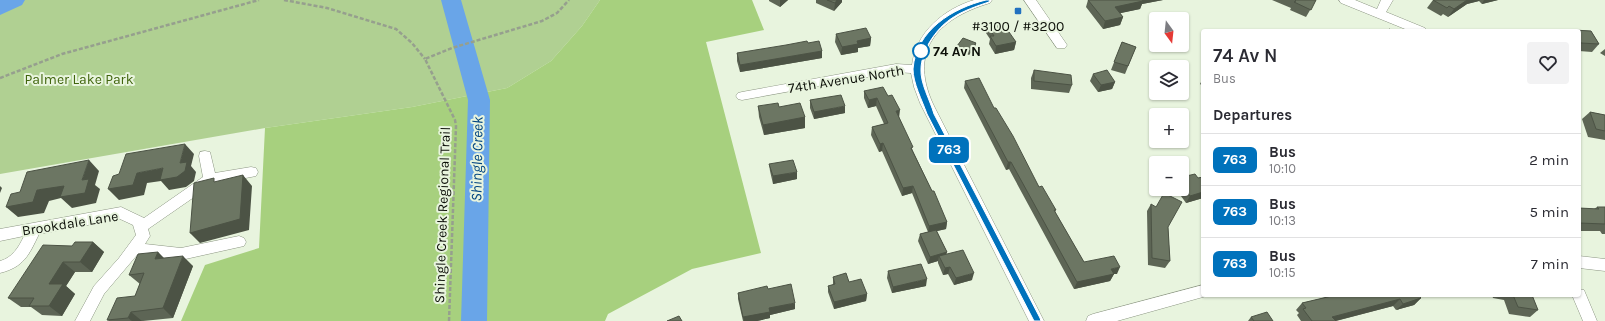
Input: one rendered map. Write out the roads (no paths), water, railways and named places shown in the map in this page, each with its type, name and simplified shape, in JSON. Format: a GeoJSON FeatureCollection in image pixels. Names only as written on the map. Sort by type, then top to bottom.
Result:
{"type":"FeatureCollection","features":[{"type":"Feature","properties":{"kind":"street","name":"74th Avenue North"},"geometry":{"type":"LineString","coordinates":[[742,96],[896,68],[917,69],[921,50],[934,30],[965,3],[986,0]]}},
{"type":"Feature","properties":{"kind":"street"},"geometry":{"type":"LineString","coordinates":[[1030,0],[1061,45]]}},
{"type":"Feature","properties":{"kind":"street"},"geometry":{"type":"LineString","coordinates":[[1346,0],[1416,29]]}},
{"type":"Feature","properties":{"kind":"street"},"geometry":{"type":"LineString","coordinates":[[1379,14],[1388,0]]}},
{"type":"Feature","properties":{"kind":"street"},"geometry":{"type":"LineString","coordinates":[[917,69],[921,89],[931,114],[1037,321]]}},
{"type":"Feature","properties":{"kind":"street"},"geometry":{"type":"LineString","coordinates":[[205,156],[210,179]]}},
{"type":"Feature","properties":{"kind":"street"},"geometry":{"type":"LineString","coordinates":[[82,321],[99,290],[134,249],[143,236],[141,227],[210,179],[251,172]]}},
{"type":"Feature","properties":{"kind":"street","name":"Brookdale Lane"},"geometry":{"type":"LineString","coordinates":[[0,235],[121,213],[139,222],[141,227]]}},
{"type":"Feature","properties":{"kind":"street"},"geometry":{"type":"LineString","coordinates":[[0,267],[11,264],[23,255],[34,229]]}},
{"type":"Feature","properties":{"kind":"street"},"geometry":{"type":"LineString","coordinates":[[134,249],[181,254],[239,242]]}},
{"type":"Feature","properties":{"kind":"street"},"geometry":{"type":"LineString","coordinates":[[1581,262],[1605,265]]}},
{"type":"Feature","properties":{"kind":"street"},"geometry":{"type":"LineString","coordinates":[[1093,321],[1201,292]]}},
{"type":"Feature","properties":{"kind":"street"},"geometry":{"type":"LineString","coordinates":[[1580,297],[1590,321]]}},
{"type":"Feature","properties":{"kind":"waterway"},"geometry":{"type":"LineString","coordinates":[[0,8],[15,0]]}},
{"type":"Feature","properties":{"kind":"waterway","name":"Shingle Creek"},"geometry":{"type":"LineString","coordinates":[[451,0],[479,100],[474,321]]}},
{"type":"Feature","properties":{"kind":"place","name":"#3100 / #3200"},"geometry":{"type":"Point","coordinates":[1018,11]}},
{"type":"Feature","properties":{"kind":"place","name":"74 Av N"},"geometry":{"type":"Point","coordinates":[921,51]}},
{"type":"Feature","properties":{"kind":"park label","name":"Palmer Lake Park"},"geometry":{"type":"Point","coordinates":[79,79]}}]}
